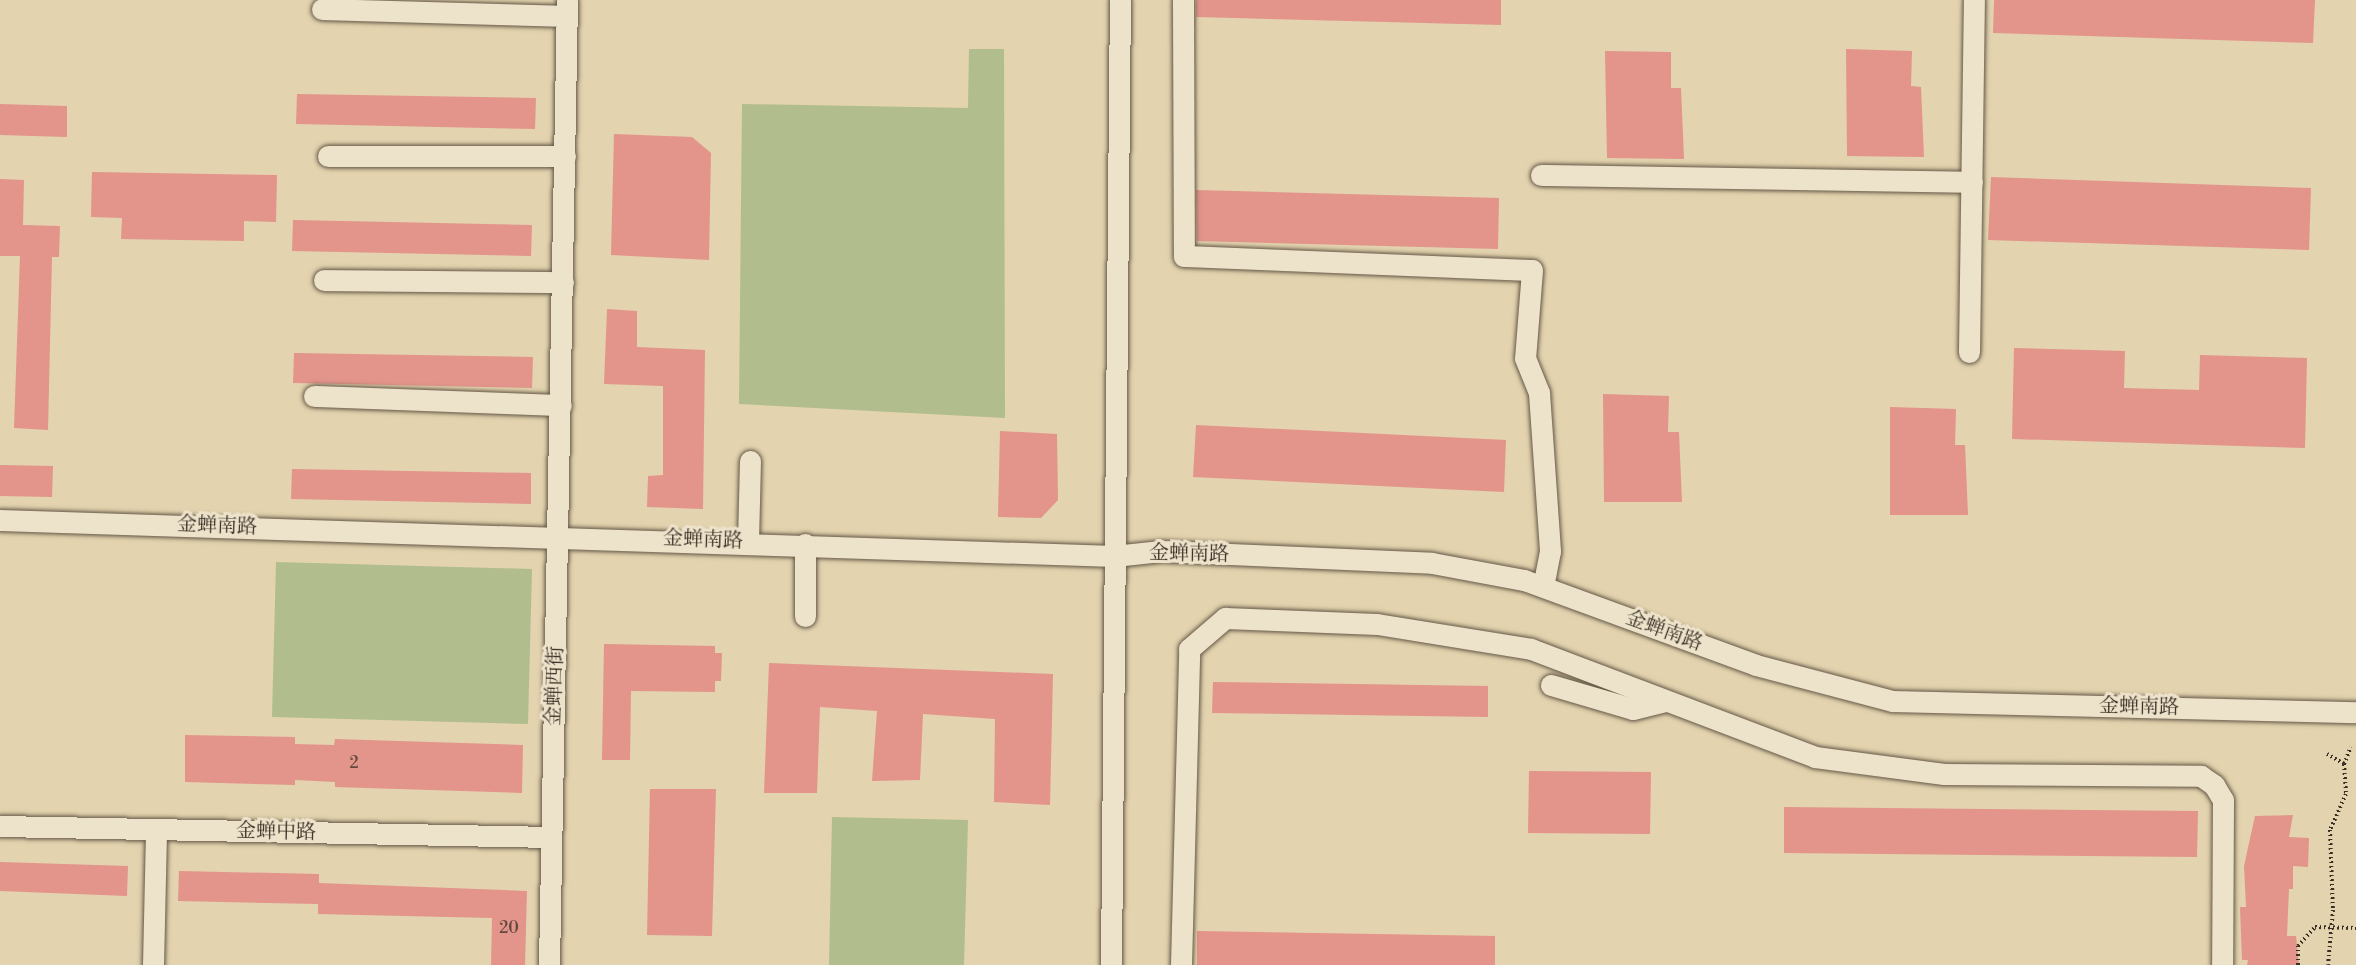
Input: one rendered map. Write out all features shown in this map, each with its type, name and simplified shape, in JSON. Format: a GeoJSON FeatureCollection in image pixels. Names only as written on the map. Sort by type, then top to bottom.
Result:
{"type":"FeatureCollection","features":[{"type":"Feature","properties":{"kind":"street"},"geometry":{"type":"LineString","coordinates":[[1111,965],[1120,0]]}},
{"type":"Feature","properties":{"kind":"street"},"geometry":{"type":"LineString","coordinates":[[1183,0],[1184,256],[1532,270],[1525,358],[1539,393],[1550,551],[1543,586]]}},
{"type":"Feature","properties":{"kind":"street"},"geometry":{"type":"LineString","coordinates":[[1969,352],[1974,0]]}},
{"type":"Feature","properties":{"kind":"street"},"geometry":{"type":"LineString","coordinates":[[322,9],[567,8]]}},
{"type":"Feature","properties":{"kind":"street","name":"金蝉西街"},"geometry":{"type":"LineString","coordinates":[[549,965],[560,535],[567,8]]}},
{"type":"Feature","properties":{"kind":"street"},"geometry":{"type":"LineString","coordinates":[[328,156],[565,156]]}},
{"type":"Feature","properties":{"kind":"street"},"geometry":{"type":"LineString","coordinates":[[1541,175],[1972,182]]}},
{"type":"Feature","properties":{"kind":"street"},"geometry":{"type":"LineString","coordinates":[[324,280],[563,282]]}},
{"type":"Feature","properties":{"kind":"street"},"geometry":{"type":"LineString","coordinates":[[314,396],[561,405]]}},
{"type":"Feature","properties":{"kind":"street"},"geometry":{"type":"LineString","coordinates":[[748,542],[750,461]]}},
{"type":"Feature","properties":{"kind":"street","name":"金蝉南路"},"geometry":{"type":"LineString","coordinates":[[0,520],[560,535],[1114,556],[1161,552],[1432,563],[1543,586],[1756,665],[1892,701],[2356,712]]}},
{"type":"Feature","properties":{"kind":"street"},"geometry":{"type":"LineString","coordinates":[[805,544],[805,616]]}},
{"type":"Feature","properties":{"kind":"street"},"geometry":{"type":"LineString","coordinates":[[1181,965],[1188,649],[1225,618],[1377,624],[1531,649],[1770,742],[1827,759],[1944,774],[2201,776],[2214,785],[2223,800],[2222,965]]}},
{"type":"Feature","properties":{"kind":"street"},"geometry":{"type":"LineString","coordinates":[[1551,685],[1633,709],[1665,701]]}},
{"type":"Feature","properties":{"kind":"street","name":"金蝉中路"},"geometry":{"type":"LineString","coordinates":[[0,826],[551,837]]}},
{"type":"Feature","properties":{"kind":"street"},"geometry":{"type":"LineString","coordinates":[[153,965],[156,830]]}},
{"type":"Feature","properties":{"kind":"path"},"geometry":{"type":"LineString","coordinates":[[2328,965],[2333,910],[2330,830],[2346,794],[2344,764],[2352,747]]}},
{"type":"Feature","properties":{"kind":"path"},"geometry":{"type":"LineString","coordinates":[[2326,754],[2344,764]]}},
{"type":"Feature","properties":{"kind":"path"},"geometry":{"type":"LineString","coordinates":[[2298,965],[2298,946],[2315,927],[2356,928]]}},
{"type":"Feature","properties":{"kind":"green space"},"geometry":{"type":"Polygon","coordinates":[[[969,49],[1004,49],[1005,418],[739,404],[742,104],[968,108],[969,49]]]}},
{"type":"Feature","properties":{"kind":"green space"},"geometry":{"type":"Polygon","coordinates":[[[276,562],[532,569],[528,724],[272,717],[276,562]]]}},
{"type":"Feature","properties":{"kind":"green space"},"geometry":{"type":"Polygon","coordinates":[[[832,817],[968,820],[964,965],[829,965],[832,817]]]}},
{"type":"Feature","properties":{"kind":"building"},"geometry":{"type":"Polygon","coordinates":[[[1196,0],[1501,0],[1501,25],[1196,17],[1196,0]]]}},
{"type":"Feature","properties":{"kind":"building"},"geometry":{"type":"Polygon","coordinates":[[[1994,0],[2315,0],[2313,43],[1993,33],[1994,0]]]}},
{"type":"Feature","properties":{"kind":"building"},"geometry":{"type":"Polygon","coordinates":[[[1846,49],[1912,51],[1911,86],[1921,87],[1924,157],[1847,156],[1846,49]]]}},
{"type":"Feature","properties":{"kind":"building"},"geometry":{"type":"Polygon","coordinates":[[[1605,51],[1671,52],[1671,88],[1681,88],[1684,159],[1607,158],[1605,51]]]}},
{"type":"Feature","properties":{"kind":"building"},"geometry":{"type":"Polygon","coordinates":[[[297,94],[536,98],[535,129],[296,124],[297,94]]]}},
{"type":"Feature","properties":{"kind":"building"},"geometry":{"type":"Polygon","coordinates":[[[0,104],[67,106],[67,137],[0,135],[0,104]]]}},
{"type":"Feature","properties":{"kind":"building"},"geometry":{"type":"Polygon","coordinates":[[[614,134],[692,137],[711,153],[709,260],[611,255],[614,134]]]}},
{"type":"Feature","properties":{"kind":"building"},"geometry":{"type":"Polygon","coordinates":[[[92,172],[277,175],[276,222],[244,221],[244,241],[121,239],[122,218],[91,217],[92,172]]]}},
{"type":"Feature","properties":{"kind":"building"},"geometry":{"type":"Polygon","coordinates":[[[1991,177],[2311,188],[2309,250],[1988,240],[1991,177]]]}},
{"type":"Feature","properties":{"kind":"building"},"geometry":{"type":"Polygon","coordinates":[[[0,179],[24,180],[23,225],[60,226],[59,257],[52,257],[48,430],[14,428],[20,256],[0,256],[0,179]]]}},
{"type":"Feature","properties":{"kind":"building"},"geometry":{"type":"Polygon","coordinates":[[[1196,190],[1499,198],[1498,249],[1197,241],[1196,190]]]}},
{"type":"Feature","properties":{"kind":"building"},"geometry":{"type":"Polygon","coordinates":[[[293,220],[532,225],[531,256],[292,251],[293,220]]]}},
{"type":"Feature","properties":{"kind":"building"},"geometry":{"type":"Polygon","coordinates":[[[607,309],[637,311],[637,347],[705,350],[703,509],[647,507],[648,476],[663,475],[663,386],[604,384],[607,309]]]}},
{"type":"Feature","properties":{"kind":"building"},"geometry":{"type":"Polygon","coordinates":[[[2014,348],[2125,351],[2124,388],[2199,390],[2200,355],[2307,358],[2305,448],[2012,439],[2014,348]]]}},
{"type":"Feature","properties":{"kind":"building"},"geometry":{"type":"Polygon","coordinates":[[[294,353],[533,357],[532,388],[293,383],[294,353]]]}},
{"type":"Feature","properties":{"kind":"building"},"geometry":{"type":"Polygon","coordinates":[[[1603,394],[1669,396],[1668,432],[1679,432],[1682,502],[1604,502],[1603,394]]]}},
{"type":"Feature","properties":{"kind":"building"},"geometry":{"type":"Polygon","coordinates":[[[1890,407],[1956,409],[1955,445],[1965,445],[1968,515],[1890,515],[1890,407]]]}},
{"type":"Feature","properties":{"kind":"building"},"geometry":{"type":"Polygon","coordinates":[[[1196,425],[1506,440],[1504,492],[1193,477],[1196,425]]]}},
{"type":"Feature","properties":{"kind":"building"},"geometry":{"type":"Polygon","coordinates":[[[1000,431],[1057,434],[1058,500],[1041,518],[998,517],[1000,431]]]}},
{"type":"Feature","properties":{"kind":"building"},"geometry":{"type":"Polygon","coordinates":[[[0,465],[53,466],[52,497],[0,496],[0,465]]]}},
{"type":"Feature","properties":{"kind":"building"},"geometry":{"type":"Polygon","coordinates":[[[292,469],[531,473],[531,504],[291,499],[292,469]]]}},
{"type":"Feature","properties":{"kind":"building"},"geometry":{"type":"Polygon","coordinates":[[[604,644],[715,646],[715,653],[722,653],[721,681],[715,681],[715,692],[631,691],[630,760],[602,760],[604,644]]]}},
{"type":"Feature","properties":{"kind":"building"},"geometry":{"type":"Polygon","coordinates":[[[769,663],[1053,674],[1050,805],[994,802],[995,719],[923,714],[920,780],[872,781],[877,711],[820,707],[817,793],[764,793],[769,663]]]}},
{"type":"Feature","properties":{"kind":"building"},"geometry":{"type":"Polygon","coordinates":[[[1213,682],[1488,686],[1488,717],[1212,713],[1213,682]]]}},
{"type":"Feature","properties":{"kind":"building"},"geometry":{"type":"Polygon","coordinates":[[[185,735],[295,737],[295,744],[334,745],[335,739],[523,745],[522,793],[335,787],[335,782],[295,780],[295,785],[185,782],[185,735]]]}},
{"type":"Feature","properties":{"kind":"building"},"geometry":{"type":"Polygon","coordinates":[[[1529,771],[1651,772],[1650,834],[1528,833],[1529,771]]]}},
{"type":"Feature","properties":{"kind":"building"},"geometry":{"type":"Polygon","coordinates":[[[650,789],[716,789],[712,936],[647,935],[650,789]]]}},
{"type":"Feature","properties":{"kind":"building"},"geometry":{"type":"Polygon","coordinates":[[[1784,807],[2198,811],[2197,857],[1784,853],[1784,807]]]}},
{"type":"Feature","properties":{"kind":"building"},"geometry":{"type":"Polygon","coordinates":[[[2293,815],[2289,837],[2309,838],[2308,867],[2293,866],[2293,889],[2289,889],[2287,936],[2296,936],[2299,965],[2247,965],[2248,960],[2242,960],[2240,907],[2246,907],[2244,866],[2255,816],[2293,815]]]}},
{"type":"Feature","properties":{"kind":"building"},"geometry":{"type":"Polygon","coordinates":[[[0,862],[128,866],[127,896],[0,891],[0,862]]]}},
{"type":"Feature","properties":{"kind":"building"},"geometry":{"type":"Polygon","coordinates":[[[179,871],[319,874],[319,883],[527,891],[525,965],[491,965],[492,918],[318,914],[318,904],[178,901],[179,871]]]}},
{"type":"Feature","properties":{"kind":"building"},"geometry":{"type":"Polygon","coordinates":[[[1197,931],[1495,936],[1495,965],[1197,965],[1197,931]]]}}]}
